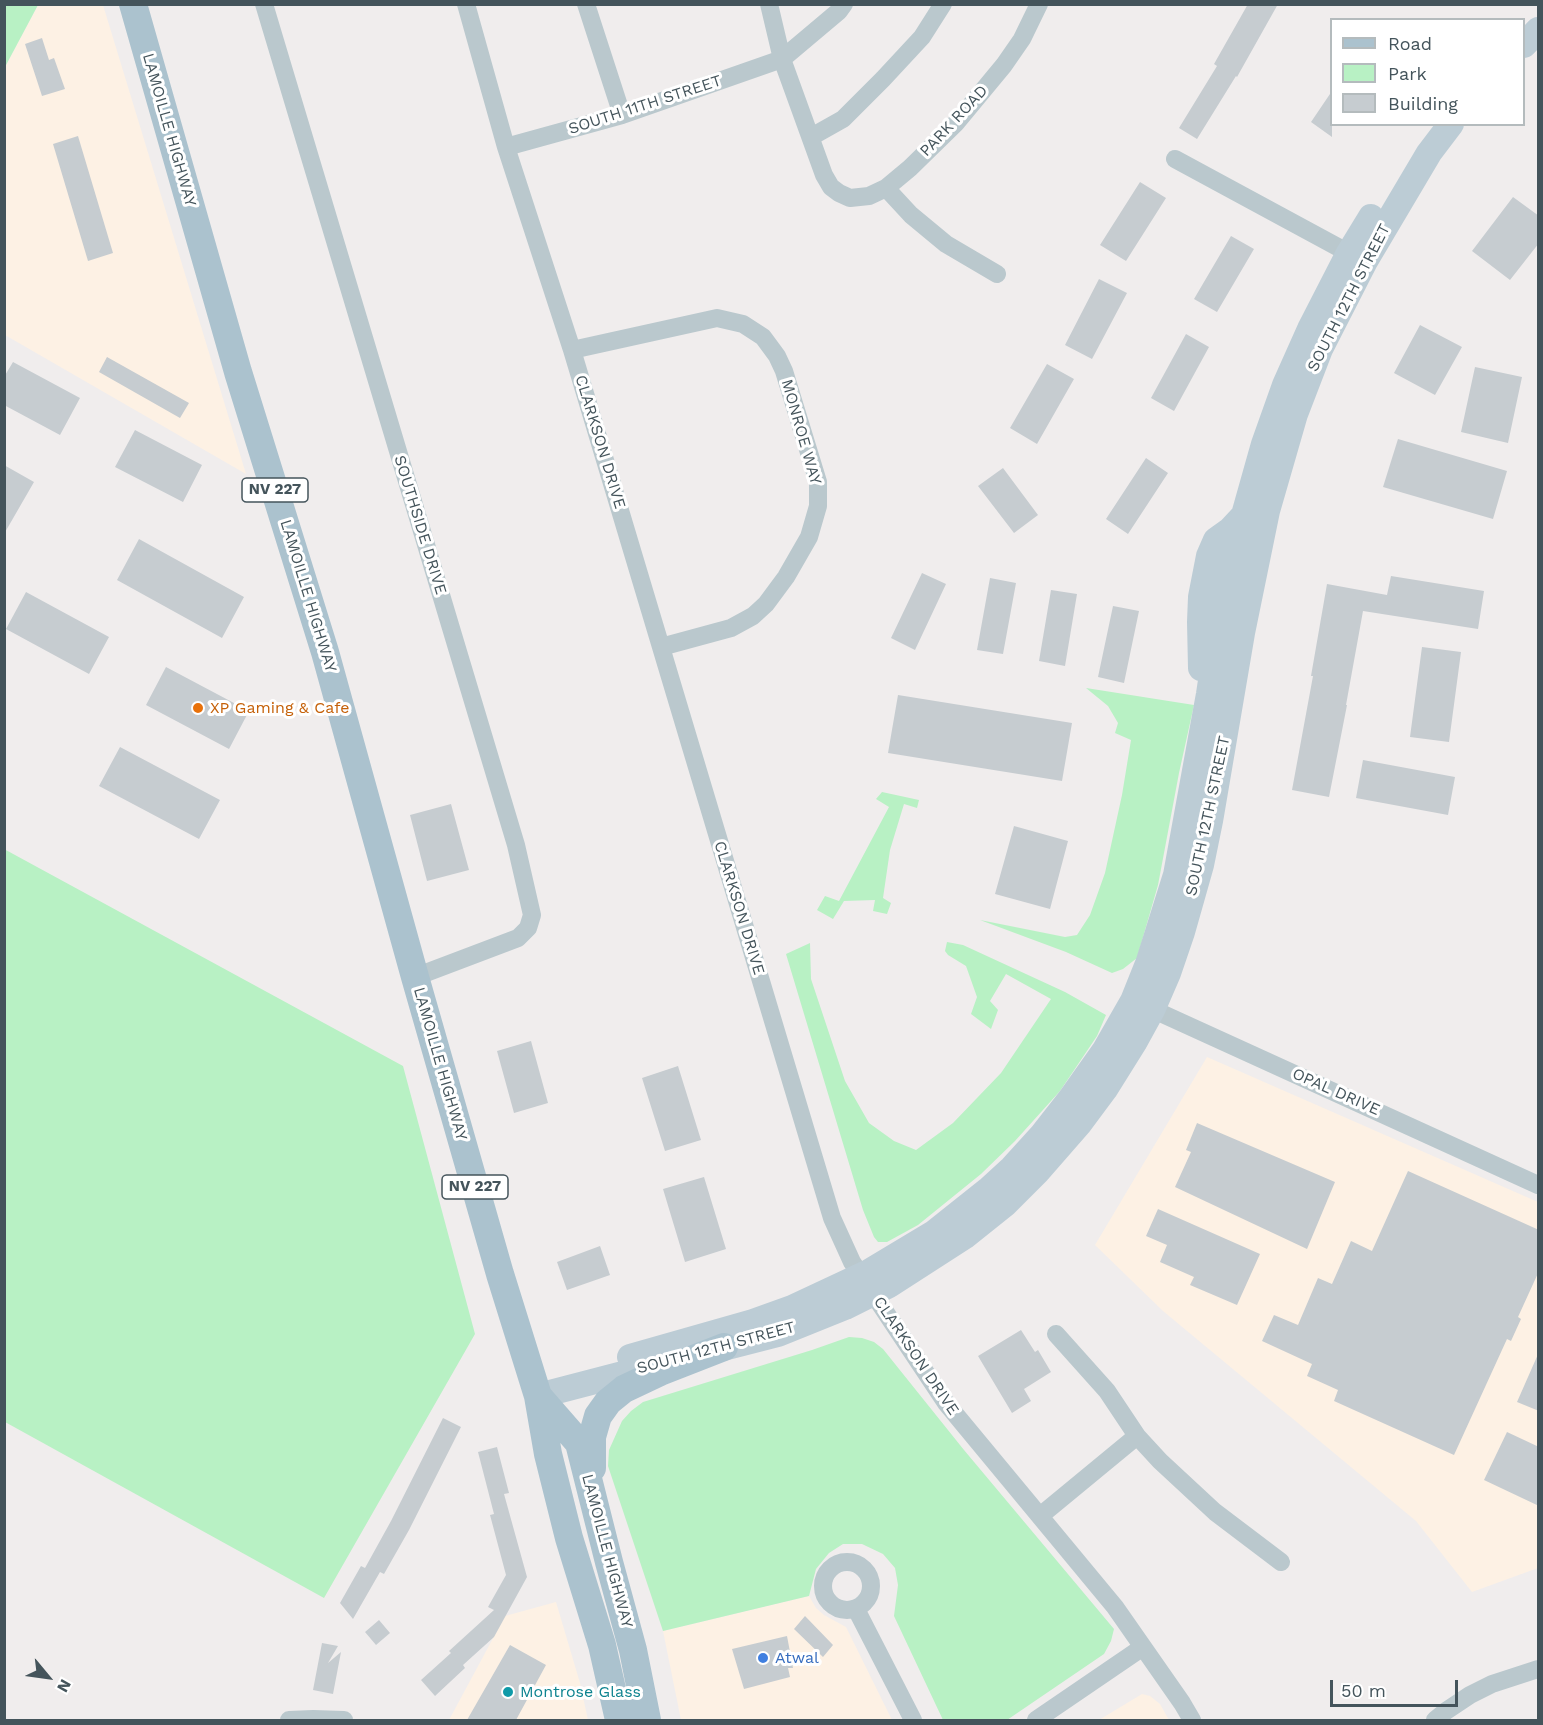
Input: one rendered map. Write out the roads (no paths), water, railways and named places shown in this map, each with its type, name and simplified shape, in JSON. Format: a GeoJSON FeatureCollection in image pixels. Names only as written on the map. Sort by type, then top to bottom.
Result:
{"type":"FeatureCollection","features":[{"type":"Feature","properties":{"kind":"main road","name":"LAMOILLE HIGHWAY"},"geometry":{"type":"LineString","coordinates":[[133,4],[238,372],[326,652],[415,977],[500,1275],[536,1391],[548,1454],[569,1538],[602,1645],[619,1720]]}},
{"type":"Feature","properties":{"kind":"main road"},"geometry":{"type":"LineString","coordinates":[[1525,32],[1539,18]]}},
{"type":"Feature","properties":{"kind":"main road"},"geometry":{"type":"LineString","coordinates":[[1525,44],[1539,30]]}},
{"type":"Feature","properties":{"kind":"main road","name":"SOUTH 12TH STREET"},"geometry":{"type":"LineString","coordinates":[[536,1391],[778,1334],[812,1321],[867,1285],[988,1190],[1012,1168],[1042,1135],[1105,1050],[1168,973],[1201,865],[1267,511],[1295,414],[1357,257],[1370,217],[1436,126]]}},
{"type":"Feature","properties":{"kind":"main road","name":"SOUTH 12TH STREET"},"geometry":{"type":"LineString","coordinates":[[1142,1005],[1149,961],[1176,875],[1220,621],[1244,515],[1264,444],[1285,385],[1310,329],[1357,257],[1449,126]]}},
{"type":"Feature","properties":{"kind":"main road","name":"SOUTH 12TH STREET"},"geometry":{"type":"LineString","coordinates":[[536,1391],[753,1322],[812,1300],[867,1285]]}},
{"type":"Feature","properties":{"kind":"main road"},"geometry":{"type":"LineString","coordinates":[[609,1562],[592,1470],[592,1437],[598,1416],[608,1402],[624,1389],[724,1347]]}},
{"type":"Feature","properties":{"kind":"main road","name":"LAMOILLE HIGHWAY"},"geometry":{"type":"LineString","coordinates":[[536,1391],[579,1443],[633,1650],[648,1720]]}},
{"type":"Feature","properties":{"kind":"street","name":"SOUTHSIDE DRIVE"},"geometry":{"type":"LineString","coordinates":[[264,4],[516,845],[532,915],[528,928],[518,938],[415,977]]}},
{"type":"Feature","properties":{"kind":"street","name":"CLARKSON DRIVE"},"geometry":{"type":"LineString","coordinates":[[466,4],[506,147],[572,350],[832,1218],[850,1260],[946,1403],[1115,1607],[1192,1720]]}},
{"type":"Feature","properties":{"kind":"street"},"geometry":{"type":"LineString","coordinates":[[586,4],[622,115]]}},
{"type":"Feature","properties":{"kind":"street"},"geometry":{"type":"LineString","coordinates":[[769,4],[782,59],[811,137],[843,118],[883,80],[922,37],[943,4]]}},
{"type":"Feature","properties":{"kind":"street"},"geometry":{"type":"LineString","coordinates":[[782,59],[839,11],[844,4]]}},
{"type":"Feature","properties":{"kind":"street","name":"PARK ROAD"},"geometry":{"type":"LineString","coordinates":[[811,137],[824,175],[831,187],[839,193],[850,198],[869,196],[886,188],[956,123],[1004,65],[1022,39],[1039,4]]}},
{"type":"Feature","properties":{"kind":"street","name":"SOUTH 11TH STREET"},"geometry":{"type":"LineString","coordinates":[[506,147],[622,115],[782,59]]}},
{"type":"Feature","properties":{"kind":"street"},"geometry":{"type":"LineString","coordinates":[[1175,159],[1357,257]]}},
{"type":"Feature","properties":{"kind":"street"},"geometry":{"type":"LineString","coordinates":[[886,188],[911,215],[946,244],[997,274]]}},
{"type":"Feature","properties":{"kind":"street","name":"MONROE WAY"},"geometry":{"type":"LineString","coordinates":[[572,350],[717,318],[743,324],[763,338],[777,356],[818,482],[818,506],[809,537],[786,577],[766,604],[753,616],[731,628],[662,646]]}},
{"type":"Feature","properties":{"kind":"street","name":"OPAL DRIVE"},"geometry":{"type":"LineString","coordinates":[[1142,1005],[1539,1185]]}},
{"type":"Feature","properties":{"kind":"street"},"geometry":{"type":"LineString","coordinates":[[1056,1334],[1107,1391],[1137,1436],[1160,1461],[1215,1512],[1281,1562]]}},
{"type":"Feature","properties":{"kind":"street"},"geometry":{"type":"LineString","coordinates":[[1040,1516],[1137,1436]]}},
{"type":"Feature","properties":{"kind":"street"},"geometry":{"type":"LineString","coordinates":[[856,1609],[913,1720]]}},
{"type":"Feature","properties":{"kind":"street"},"geometry":{"type":"LineString","coordinates":[[1036,1720],[1143,1647]]}},
{"type":"Feature","properties":{"kind":"street"},"geometry":{"type":"LineString","coordinates":[[1435,1720],[1470,1695],[1492,1684],[1539,1669]]}},
{"type":"Feature","properties":{"kind":"street"},"geometry":{"type":"LineString","coordinates":[[288,1720],[344,1720]]}},
{"type":"Feature","properties":{"kind":"place","name":"XP Gaming & Cafe"},"geometry":{"type":"Point","coordinates":[198,708]}},
{"type":"Feature","properties":{"kind":"place","name":"Atwal"},"geometry":{"type":"Point","coordinates":[763,1658]}},
{"type":"Feature","properties":{"kind":"place","name":"Montrose Glass"},"geometry":{"type":"Point","coordinates":[508,1692]}}]}
